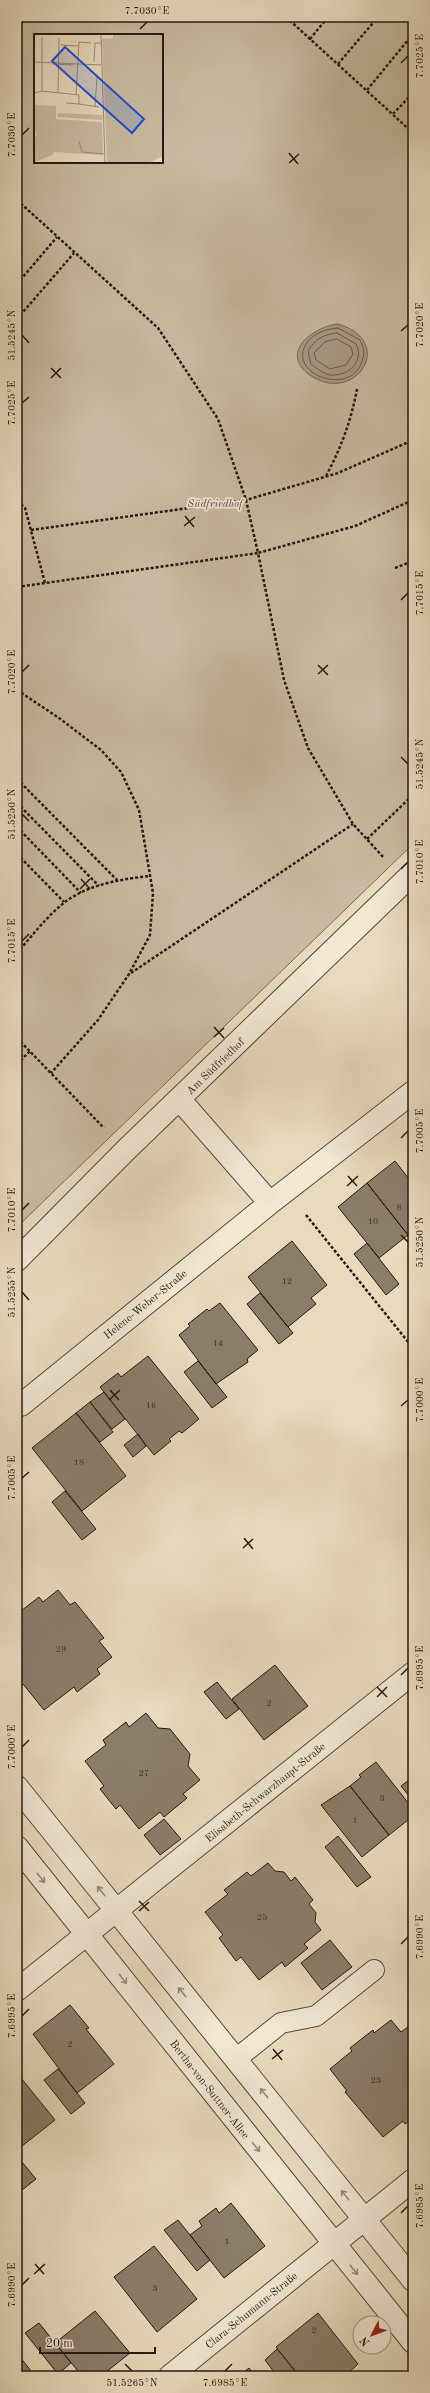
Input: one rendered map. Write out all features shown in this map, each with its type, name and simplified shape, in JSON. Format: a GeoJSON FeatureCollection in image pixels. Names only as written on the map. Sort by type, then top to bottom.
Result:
{"type":"FeatureCollection","features":[{"type":"Feature","properties":{"kind":"street","name":"Am Südfriedhof"},"geometry":{"type":"LineString","coordinates":[[17,1260],[126,1150],[180,1100],[408,877]]}},
{"type":"Feature","properties":{"kind":"street","name":"Helene-Weber-Straße"},"geometry":{"type":"LineString","coordinates":[[21,1405],[278,1197],[413,1092]]}},
{"type":"Feature","properties":{"kind":"street"},"geometry":{"type":"LineString","coordinates":[[180,1100],[278,1197]]}},
{"type":"Feature","properties":{"kind":"street","name":"Elisabeth-Schwarzhaupt-Straße"},"geometry":{"type":"LineString","coordinates":[[116,1910],[413,1673]]}},
{"type":"Feature","properties":{"kind":"street"},"geometry":{"type":"LineString","coordinates":[[17,1787],[413,2280]]}},
{"type":"Feature","properties":{"kind":"street","name":"Bertha-von-Suttner-Allee"},"geometry":{"type":"LineString","coordinates":[[17,1847],[333,2244],[413,2342]]}},
{"type":"Feature","properties":{"kind":"street"},"geometry":{"type":"LineString","coordinates":[[17,1990],[116,1910]]}},
{"type":"Feature","properties":{"kind":"street"},"geometry":{"type":"LineString","coordinates":[[333,2244],[413,2180]]}},
{"type":"Feature","properties":{"kind":"street","name":"Clara-Schumann-Straße"},"geometry":{"type":"LineString","coordinates":[[170,2376],[333,2244]]}},
{"type":"Feature","properties":{"kind":"lane"},"geometry":{"type":"LineString","coordinates":[[236,2059],[281,2023],[316,2016],[374,1970]]}},
{"type":"Feature","properties":{"kind":"path"},"geometry":{"type":"LineString","coordinates":[[286,17],[413,133]]}},
{"type":"Feature","properties":{"kind":"path"},"geometry":{"type":"LineString","coordinates":[[310,39],[328,17]]}},
{"type":"Feature","properties":{"kind":"path"},"geometry":{"type":"LineString","coordinates":[[338,64],[378,17]]}},
{"type":"Feature","properties":{"kind":"path"},"geometry":{"type":"LineString","coordinates":[[367,90],[413,34]]}},
{"type":"Feature","properties":{"kind":"path"},"geometry":{"type":"LineString","coordinates":[[393,114],[413,93]]}},
{"type":"Feature","properties":{"kind":"path"},"geometry":{"type":"LineString","coordinates":[[17,200],[158,328],[218,419],[246,500],[284,680],[308,748],[353,824],[408,877]]}},
{"type":"Feature","properties":{"kind":"path"},"geometry":{"type":"LineString","coordinates":[[17,206],[20,203]]}},
{"type":"Feature","properties":{"kind":"path"},"geometry":{"type":"LineString","coordinates":[[17,284],[57,237]]}},
{"type":"Feature","properties":{"kind":"path"},"geometry":{"type":"LineString","coordinates":[[17,319],[74,253]]}},
{"type":"Feature","properties":{"kind":"path"},"geometry":{"type":"LineString","coordinates":[[326,477],[342,445],[352,416],[357,389]]}},
{"type":"Feature","properties":{"kind":"path"},"geometry":{"type":"LineString","coordinates":[[31,530],[246,500],[326,477],[413,440]]}},
{"type":"Feature","properties":{"kind":"path"},"geometry":{"type":"LineString","coordinates":[[17,588],[258,553],[355,526],[413,500]]}},
{"type":"Feature","properties":{"kind":"path"},"geometry":{"type":"LineString","coordinates":[[17,501],[25,508],[45,583]]}},
{"type":"Feature","properties":{"kind":"path"},"geometry":{"type":"LineString","coordinates":[[395,568],[413,561]]}},
{"type":"Feature","properties":{"kind":"path"},"geometry":{"type":"LineString","coordinates":[[17,690],[59,718],[100,750],[121,772],[139,810],[153,893],[150,935],[129,974],[98,1020],[51,1073]]}},
{"type":"Feature","properties":{"kind":"path"},"geometry":{"type":"LineString","coordinates":[[17,779],[117,880]]}},
{"type":"Feature","properties":{"kind":"path"},"geometry":{"type":"LineString","coordinates":[[367,839],[413,795]]}},
{"type":"Feature","properties":{"kind":"path"},"geometry":{"type":"LineString","coordinates":[[17,803],[99,886]]}},
{"type":"Feature","properties":{"kind":"path"},"geometry":{"type":"LineString","coordinates":[[129,974],[353,824]]}},
{"type":"Feature","properties":{"kind":"path"},"geometry":{"type":"LineString","coordinates":[[17,827],[81,893]]}},
{"type":"Feature","properties":{"kind":"path"},"geometry":{"type":"LineString","coordinates":[[17,854],[64,902]]}},
{"type":"Feature","properties":{"kind":"path"},"geometry":{"type":"LineString","coordinates":[[17,953],[64,902],[81,893],[117,880],[150,876]]}},
{"type":"Feature","properties":{"kind":"path"},"geometry":{"type":"LineString","coordinates":[[17,1038],[126,1150]]}},
{"type":"Feature","properties":{"kind":"path"},"geometry":{"type":"LineString","coordinates":[[17,1064],[30,1051]]}},
{"type":"Feature","properties":{"kind":"path"},"geometry":{"type":"LineString","coordinates":[[278,1197],[413,1348]]}},
{"type":"Feature","properties":{"kind":"green space","name":"Südfriedhof"},"geometry":{"type":"Polygon","coordinates":[[[17,17],[413,17],[413,844],[17,1227],[17,17]]]}},
{"type":"Feature","properties":{"kind":"water"},"geometry":{"type":"Polygon","coordinates":[[[338,324],[356,333],[365,344],[367,357],[363,369],[353,378],[340,383],[324,382],[307,373],[300,364],[297,356],[299,348],[311,334],[320,329],[338,324]]]}},
{"type":"Feature","properties":{"kind":"building"},"geometry":{"type":"Polygon","coordinates":[[[395,1161],[413,1184],[413,1231],[408,1235],[367,1183],[395,1161]]]}},
{"type":"Feature","properties":{"kind":"building"},"geometry":{"type":"Polygon","coordinates":[[[367,1183],[408,1235],[379,1258],[338,1207],[367,1183]]]}},
{"type":"Feature","properties":{"kind":"building"},"geometry":{"type":"Polygon","coordinates":[[[292,1241],[327,1285],[311,1298],[316,1304],[288,1327],[248,1277],[292,1241]]]}},
{"type":"Feature","properties":{"kind":"building"},"geometry":{"type":"Polygon","coordinates":[[[367,1243],[399,1284],[386,1295],[354,1254],[367,1243]]]}},
{"type":"Feature","properties":{"kind":"building"},"geometry":{"type":"Polygon","coordinates":[[[260,1293],[293,1333],[279,1344],[247,1304],[260,1293]]]}},
{"type":"Feature","properties":{"kind":"building"},"geometry":{"type":"Polygon","coordinates":[[[220,1303],[258,1350],[247,1359],[248,1362],[216,1384],[179,1335],[190,1326],[188,1324],[207,1309],[209,1311],[220,1303]]]}},
{"type":"Feature","properties":{"kind":"building"},"geometry":{"type":"Polygon","coordinates":[[[148,1356],[199,1419],[182,1433],[179,1431],[169,1439],[171,1441],[154,1455],[100,1387],[118,1373],[121,1377],[148,1356]]]}},
{"type":"Feature","properties":{"kind":"building"},"geometry":{"type":"Polygon","coordinates":[[[198,1361],[227,1397],[212,1408],[184,1372],[198,1361]]]}},
{"type":"Feature","properties":{"kind":"building"},"geometry":{"type":"Polygon","coordinates":[[[104,1392],[125,1419],[112,1429],[90,1402],[104,1392]]]}},
{"type":"Feature","properties":{"kind":"building"},"geometry":{"type":"Polygon","coordinates":[[[90,1402],[113,1432],[100,1442],[76,1413],[90,1402]]]}},
{"type":"Feature","properties":{"kind":"building"},"geometry":{"type":"Polygon","coordinates":[[[76,1413],[126,1476],[82,1511],[32,1448],[76,1413]]]}},
{"type":"Feature","properties":{"kind":"building"},"geometry":{"type":"Polygon","coordinates":[[[138,1434],[146,1446],[133,1457],[124,1445],[138,1434]]]}},
{"type":"Feature","properties":{"kind":"building"},"geometry":{"type":"Polygon","coordinates":[[[65,1491],[96,1529],[82,1540],[52,1502],[65,1491]]]}},
{"type":"Feature","properties":{"kind":"building"},"geometry":{"type":"Polygon","coordinates":[[[58,1590],[70,1605],[75,1602],[104,1638],[99,1641],[112,1657],[97,1669],[100,1674],[77,1692],[74,1687],[44,1710],[23,1684],[19,1687],[17,1685],[17,1622],[20,1619],[17,1614],[39,1597],[43,1602],[58,1590]]]}},
{"type":"Feature","properties":{"kind":"building"},"geometry":{"type":"Polygon","coordinates":[[[275,1665],[308,1706],[264,1740],[232,1699],[275,1665]]]}},
{"type":"Feature","properties":{"kind":"building"},"geometry":{"type":"Polygon","coordinates":[[[217,1682],[239,1709],[226,1719],[204,1692],[217,1682]]]}},
{"type":"Feature","properties":{"kind":"building"},"geometry":{"type":"Polygon","coordinates":[[[146,1713],[158,1728],[170,1729],[190,1754],[188,1766],[200,1780],[183,1794],[187,1798],[164,1817],[160,1812],[139,1829],[120,1805],[116,1809],[100,1789],[104,1786],[85,1761],[106,1745],[103,1740],[126,1722],[129,1727],[146,1713]]]}},
{"type":"Feature","properties":{"kind":"building"},"geometry":{"type":"Polygon","coordinates":[[[376,1762],[413,1809],[413,1816],[389,1835],[350,1786],[361,1777],[359,1775],[376,1762]]]}},
{"type":"Feature","properties":{"kind":"building"},"geometry":{"type":"Polygon","coordinates":[[[413,1777],[413,1801],[401,1786],[413,1777]]]}},
{"type":"Feature","properties":{"kind":"building"},"geometry":{"type":"Polygon","coordinates":[[[350,1786],[389,1835],[362,1857],[321,1805],[350,1786]]]}},
{"type":"Feature","properties":{"kind":"building"},"geometry":{"type":"Polygon","coordinates":[[[164,1819],[181,1839],[160,1855],[144,1835],[164,1819]]]}},
{"type":"Feature","properties":{"kind":"building"},"geometry":{"type":"Polygon","coordinates":[[[338,1836],[371,1877],[357,1887],[325,1847],[338,1836]]]}},
{"type":"Feature","properties":{"kind":"building"},"geometry":{"type":"Polygon","coordinates":[[[268,1863],[275,1871],[284,1872],[291,1881],[295,1877],[313,1900],[309,1904],[316,1913],[315,1922],[321,1930],[304,1944],[308,1948],[285,1967],[282,1962],[259,1980],[241,1957],[236,1961],[219,1938],[223,1935],[205,1912],[228,1894],[224,1890],[247,1872],[251,1876],[268,1863]]]}},
{"type":"Feature","properties":{"kind":"building"},"geometry":{"type":"Polygon","coordinates":[[[330,1940],[352,1967],[322,1990],[301,1963],[330,1940]]]}},
{"type":"Feature","properties":{"kind":"building"},"geometry":{"type":"Polygon","coordinates":[[[70,2005],[89,2028],[86,2029],[114,2064],[77,2093],[33,2034],[70,2005]]]}},
{"type":"Feature","properties":{"kind":"building"},"geometry":{"type":"Polygon","coordinates":[[[391,2020],[401,2032],[412,2024],[413,2025],[413,2118],[405,2124],[403,2121],[383,2137],[345,2092],[347,2091],[330,2069],[352,2051],[350,2048],[373,2030],[374,2033],[391,2020]]]}},
{"type":"Feature","properties":{"kind":"building"},"geometry":{"type":"Polygon","coordinates":[[[58,2069],[85,2103],[71,2114],[44,2080],[58,2069]]]}},
{"type":"Feature","properties":{"kind":"building"},"geometry":{"type":"Polygon","coordinates":[[[17,2073],[55,2120],[17,2150],[17,2073]]]}},
{"type":"Feature","properties":{"kind":"building"},"geometry":{"type":"Polygon","coordinates":[[[17,2156],[36,2179],[22,2190],[17,2184],[17,2156]]]}},
{"type":"Feature","properties":{"kind":"building"},"geometry":{"type":"Polygon","coordinates":[[[231,2203],[265,2246],[224,2278],[190,2235],[202,2226],[199,2221],[216,2208],[219,2213],[231,2203]]]}},
{"type":"Feature","properties":{"kind":"building"},"geometry":{"type":"Polygon","coordinates":[[[178,2220],[210,2260],[197,2271],[164,2230],[178,2220]]]}},
{"type":"Feature","properties":{"kind":"building"},"geometry":{"type":"Polygon","coordinates":[[[154,2246],[197,2299],[157,2332],[114,2277],[154,2246]]]}},
{"type":"Feature","properties":{"kind":"building"},"geometry":{"type":"Polygon","coordinates":[[[95,2311],[130,2353],[101,2376],[82,2376],[55,2343],[95,2311]]]}},
{"type":"Feature","properties":{"kind":"building"},"geometry":{"type":"Polygon","coordinates":[[[318,2313],[358,2364],[345,2376],[299,2376],[276,2347],[318,2313]]]}},
{"type":"Feature","properties":{"kind":"building"},"geometry":{"type":"Polygon","coordinates":[[[39,2323],[71,2363],[58,2374],[25,2333],[39,2323]]]}},
{"type":"Feature","properties":{"kind":"building"},"geometry":{"type":"Polygon","coordinates":[[[277,2349],[299,2376],[277,2376],[265,2360],[277,2349]]]}},
{"type":"Feature","properties":{"kind":"building"},"geometry":{"type":"Polygon","coordinates":[[[20,2357],[35,2376],[17,2376],[17,2359],[20,2357]]]}},
{"type":"Feature","properties":{"kind":"building"},"geometry":{"type":"Polygon","coordinates":[[[249,2368],[255,2376],[239,2376],[249,2368]]]}}]}
